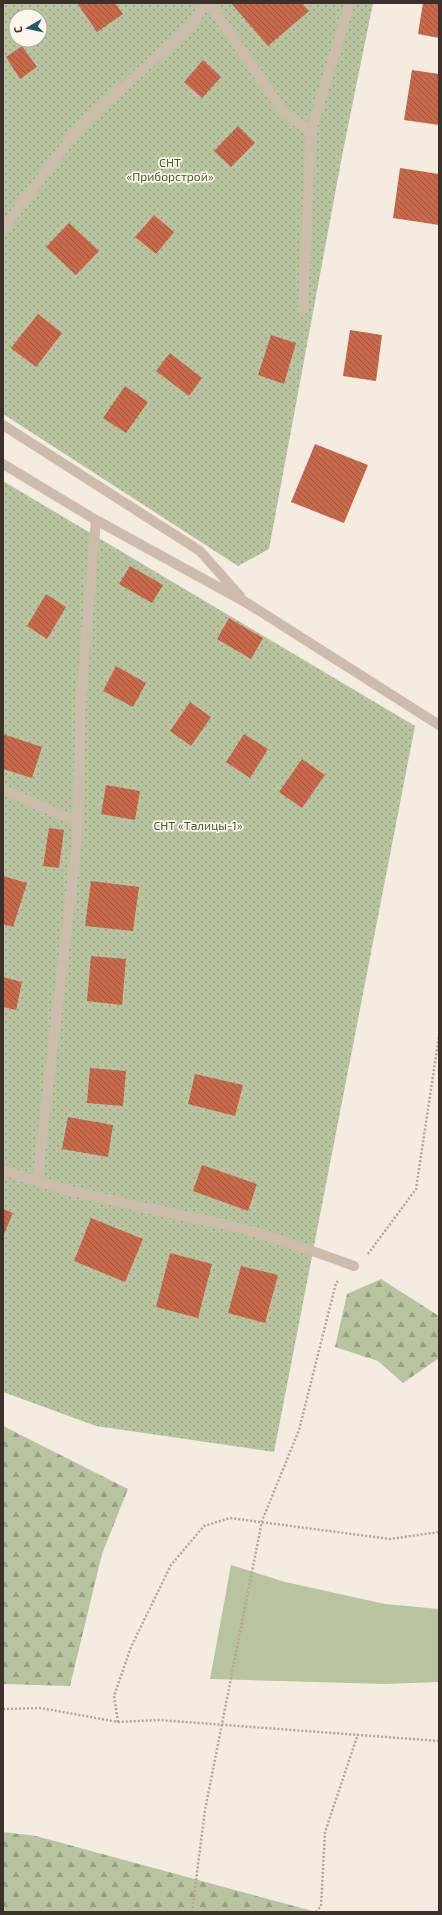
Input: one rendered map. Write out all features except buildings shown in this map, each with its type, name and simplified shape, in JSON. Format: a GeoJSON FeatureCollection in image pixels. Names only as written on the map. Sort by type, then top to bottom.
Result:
{"type":"FeatureCollection","features":[{"type":"Feature","properties":{"kind":"lane"},"geometry":{"type":"LineString","coordinates":[[3,229],[80,125],[191,26],[205,3]]}},
{"type":"Feature","properties":{"kind":"lane"},"geometry":{"type":"LineString","coordinates":[[209,3],[284,113],[311,131]]}},
{"type":"Feature","properties":{"kind":"lane"},"geometry":{"type":"LineString","coordinates":[[303,309],[311,131],[350,3]]}},
{"type":"Feature","properties":{"kind":"lane"},"geometry":{"type":"LineString","coordinates":[[3,425],[200,551],[247,603]]}},
{"type":"Feature","properties":{"kind":"lane"},"geometry":{"type":"LineString","coordinates":[[3,464],[96,520],[247,603],[439,725]]}},
{"type":"Feature","properties":{"kind":"lane"},"geometry":{"type":"LineString","coordinates":[[37,1182],[78,822],[80,699],[96,520]]}},
{"type":"Feature","properties":{"kind":"lane"},"geometry":{"type":"LineString","coordinates":[[3,790],[78,822]]}},
{"type":"Feature","properties":{"kind":"lane"},"geometry":{"type":"LineString","coordinates":[[3,1170],[37,1182],[240,1229],[305,1248],[354,1266]]}},
{"type":"Feature","properties":{"kind":"path"},"geometry":{"type":"LineString","coordinates":[[118,1722],[114,1696],[131,1647],[171,1565],[204,1526],[230,1518],[390,1539],[439,1532]]}},
{"type":"Feature","properties":{"kind":"path"},"geometry":{"type":"LineString","coordinates":[[192,1912],[205,1810],[262,1521]]}},
{"type":"Feature","properties":{"kind":"path"},"geometry":{"type":"LineString","coordinates":[[3,1709],[41,1708],[118,1722],[160,1720],[439,1741]]}},
{"type":"Feature","properties":{"kind":"path"},"geometry":{"type":"LineString","coordinates":[[316,1912],[321,1906],[325,1832],[358,1734]]}},
{"type":"Feature","properties":{"kind":"green space","name":"СНТ «Приборстрой»"},"geometry":{"type":"Polygon","coordinates":[[[3,3],[373,3],[343,151],[269,549],[238,566],[3,414],[3,3]]]}},
{"type":"Feature","properties":{"kind":"green space","name":"СНТ «Талицы-1»"},"geometry":{"type":"Polygon","coordinates":[[[3,481],[415,726],[274,1452],[96,1426],[3,1392],[3,481]]]}},
{"type":"Feature","properties":{"kind":"green space"},"geometry":{"type":"Polygon","coordinates":[[[381,1279],[439,1316],[439,1358],[403,1383],[378,1361],[335,1347],[347,1294],[381,1279]]]}},
{"type":"Feature","properties":{"kind":"green space"},"geometry":{"type":"Polygon","coordinates":[[[3,1426],[128,1489],[102,1554],[70,1686],[3,1684],[3,1426]]]}},
{"type":"Feature","properties":{"kind":"green space"},"geometry":{"type":"Polygon","coordinates":[[[231,1565],[285,1582],[385,1604],[439,1609],[439,1682],[385,1684],[210,1679],[231,1565]]]}},
{"type":"Feature","properties":{"kind":"green space"},"geometry":{"type":"Polygon","coordinates":[[[3,1832],[36,1836],[316,1912],[3,1912],[3,1832]]]}}]}
